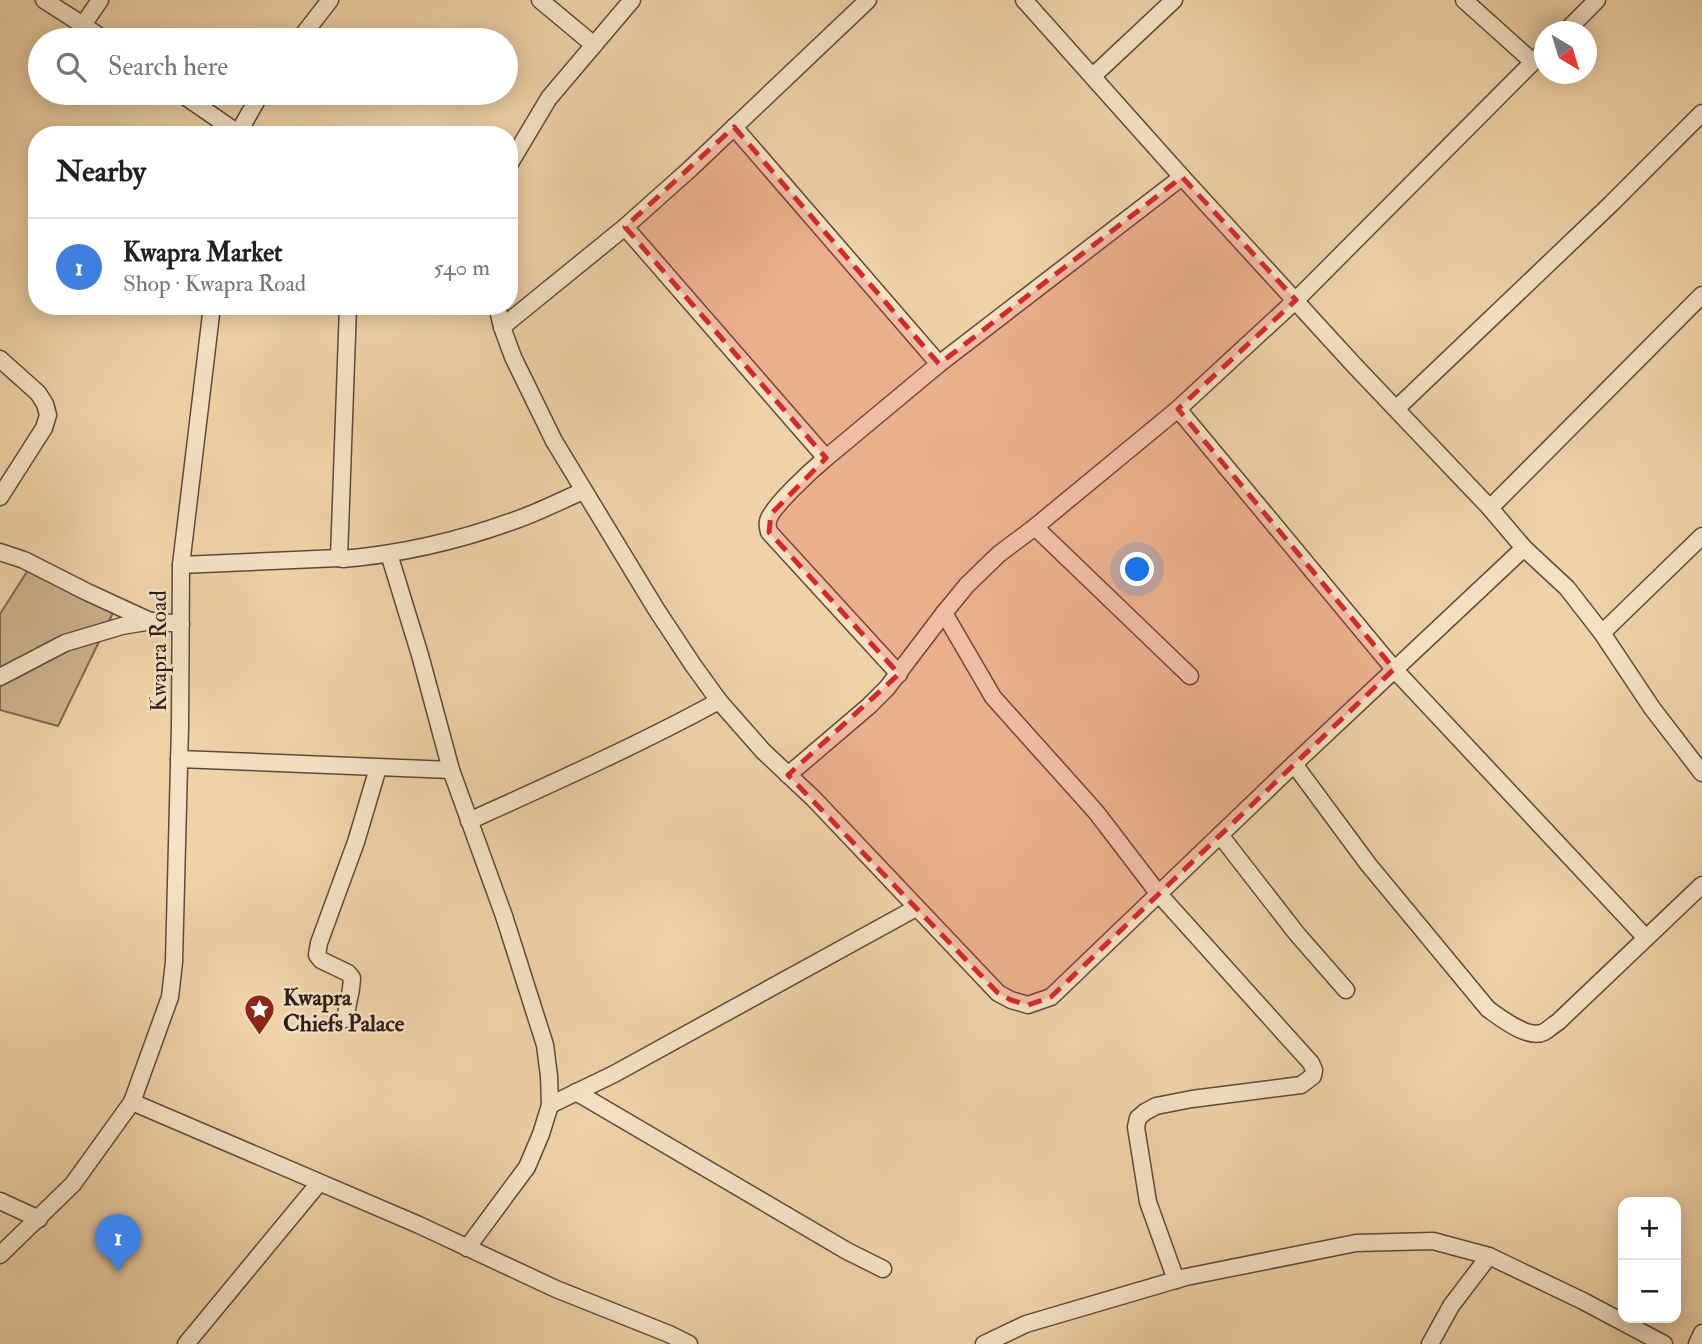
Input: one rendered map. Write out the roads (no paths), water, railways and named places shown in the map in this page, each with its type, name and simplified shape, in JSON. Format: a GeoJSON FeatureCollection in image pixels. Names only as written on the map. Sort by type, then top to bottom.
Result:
{"type":"FeatureCollection","features":[{"type":"Feature","properties":{"kind":"street"},"geometry":{"type":"LineString","coordinates":[[44,0],[87,28]]}},
{"type":"Feature","properties":{"kind":"street"},"geometry":{"type":"LineString","coordinates":[[83,25],[100,0]]}},
{"type":"Feature","properties":{"kind":"street"},"geometry":{"type":"LineString","coordinates":[[308,28],[330,0]]}},
{"type":"Feature","properties":{"kind":"street"},"geometry":{"type":"LineString","coordinates":[[540,0],[594,45]]}},
{"type":"Feature","properties":{"kind":"street"},"geometry":{"type":"LineString","coordinates":[[518,150],[549,99],[632,0]]}},
{"type":"Feature","properties":{"kind":"street"},"geometry":{"type":"LineString","coordinates":[[518,314],[625,227],[868,0]]}},
{"type":"Feature","properties":{"kind":"street"},"geometry":{"type":"LineString","coordinates":[[1024,0],[1354,365],[1490,508],[1524,548],[1567,588],[1702,773]]}},
{"type":"Feature","properties":{"kind":"street"},"geometry":{"type":"LineString","coordinates":[[1093,76],[1174,0]]}},
{"type":"Feature","properties":{"kind":"street"},"geometry":{"type":"LineString","coordinates":[[1464,0],[1534,52]]}},
{"type":"Feature","properties":{"kind":"street"},"geometry":{"type":"LineString","coordinates":[[1575,21],[1597,0]]}},
{"type":"Feature","properties":{"kind":"street"},"geometry":{"type":"LineString","coordinates":[[788,775],[869,706],[899,674],[967,585],[999,554],[1178,409],[1296,300],[1534,61]]}},
{"type":"Feature","properties":{"kind":"street"},"geometry":{"type":"LineString","coordinates":[[197,105],[226,126]]}},
{"type":"Feature","properties":{"kind":"street"},"geometry":{"type":"LineString","coordinates":[[242,126],[254,105]]}},
{"type":"Feature","properties":{"kind":"street"},"geometry":{"type":"LineString","coordinates":[[1397,408],[1611,204],[1702,113]]}},
{"type":"Feature","properties":{"kind":"street"},"geometry":{"type":"LineString","coordinates":[[734,127],[939,364]]}},
{"type":"Feature","properties":{"kind":"street"},"geometry":{"type":"LineString","coordinates":[[899,674],[769,532],[767,523],[771,514],[826,458],[939,364],[1182,177]]}},
{"type":"Feature","properties":{"kind":"street"},"geometry":{"type":"LineString","coordinates":[[625,227],[826,458]]}},
{"type":"Feature","properties":{"kind":"street"},"geometry":{"type":"LineString","coordinates":[[1490,508],[1702,295]]}},
{"type":"Feature","properties":{"kind":"street"},"geometry":{"type":"LineString","coordinates":[[181,565],[211,315]]}},
{"type":"Feature","properties":{"kind":"street"},"geometry":{"type":"LineString","coordinates":[[339,558],[348,315]]}},
{"type":"Feature","properties":{"kind":"street"},"geometry":{"type":"LineString","coordinates":[[499,315],[513,357],[543,421],[583,491],[676,640],[719,701],[763,751],[814,799],[998,993],[1028,1005],[1051,997],[1524,548]]}},
{"type":"Feature","properties":{"kind":"street"},"geometry":{"type":"LineString","coordinates":[[502,327],[517,315]]}},
{"type":"Feature","properties":{"kind":"street"},"geometry":{"type":"LineString","coordinates":[[0,359],[38,393],[48,415],[44,428],[0,497]]}},
{"type":"Feature","properties":{"kind":"street"},"geometry":{"type":"LineString","coordinates":[[1178,409],[1394,669],[1646,939]]}},
{"type":"Feature","properties":{"kind":"street","name":"Kwapra Road"},"geometry":{"type":"LineString","coordinates":[[0,1255],[73,1184],[132,1102],[170,997],[174,962],[181,565],[343,559],[388,554],[476,534],[583,491]]}},
{"type":"Feature","properties":{"kind":"street"},"geometry":{"type":"LineString","coordinates":[[1035,527],[1190,676]]}},
{"type":"Feature","properties":{"kind":"street"},"geometry":{"type":"LineString","coordinates":[[1602,633],[1702,536]]}},
{"type":"Feature","properties":{"kind":"street"},"geometry":{"type":"LineString","coordinates":[[0,552],[23,560],[152,621]]}},
{"type":"Feature","properties":{"kind":"street"},"geometry":{"type":"LineString","coordinates":[[388,554],[420,655],[451,770],[504,916],[545,1045],[549,1076],[550,1105],[527,1167],[467,1248]]}},
{"type":"Feature","properties":{"kind":"street"},"geometry":{"type":"LineString","coordinates":[[944,613],[993,697],[1096,812],[1158,893],[1311,1063],[1314,1070],[1313,1076],[1301,1085],[1156,1106],[1138,1118],[1136,1128],[1148,1202],[1176,1280]]}},
{"type":"Feature","properties":{"kind":"street"},"geometry":{"type":"LineString","coordinates":[[0,677],[65,643],[122,625],[152,621],[181,624]]}},
{"type":"Feature","properties":{"kind":"street"},"geometry":{"type":"LineString","coordinates":[[470,821],[677,724],[719,701]]}},
{"type":"Feature","properties":{"kind":"street"},"geometry":{"type":"LineString","coordinates":[[179,759],[451,770]]}},
{"type":"Feature","properties":{"kind":"street"},"geometry":{"type":"LineString","coordinates":[[1294,764],[1367,864],[1488,1009],[1528,1033],[1542,1034],[1558,1022],[1702,885]]}},
{"type":"Feature","properties":{"kind":"street"},"geometry":{"type":"LineString","coordinates":[[345,1019],[352,978],[317,955],[378,768]]}},
{"type":"Feature","properties":{"kind":"street"},"geometry":{"type":"LineString","coordinates":[[1220,835],[1297,934],[1346,990]]}},
{"type":"Feature","properties":{"kind":"street"},"geometry":{"type":"LineString","coordinates":[[550,1105],[614,1074],[916,908]]}},
{"type":"Feature","properties":{"kind":"street"},"geometry":{"type":"LineString","coordinates":[[576,1092],[847,1251],[883,1269]]}},
{"type":"Feature","properties":{"kind":"street"},"geometry":{"type":"LineString","coordinates":[[132,1102],[467,1248],[667,1339],[689,1344]]}},
{"type":"Feature","properties":{"kind":"street"},"geometry":{"type":"LineString","coordinates":[[186,1344],[319,1183]]}},
{"type":"Feature","properties":{"kind":"street"},"geometry":{"type":"LineString","coordinates":[[0,1201],[38,1219]]}},
{"type":"Feature","properties":{"kind":"street"},"geometry":{"type":"LineString","coordinates":[[984,1344],[1026,1324],[1176,1280],[1356,1243],[1433,1241],[1489,1256],[1664,1344]]}},
{"type":"Feature","properties":{"kind":"street"},"geometry":{"type":"LineString","coordinates":[[1430,1344],[1451,1306],[1489,1256]]}},
{"type":"Feature","properties":{"kind":"street"},"geometry":{"type":"LineString","coordinates":[[1697,1344],[1702,1333]]}},
{"type":"Feature","properties":{"kind":"place","name":"Kwapra Chiefs Palace"},"geometry":{"type":"Point","coordinates":[260,1037]}},
{"type":"Feature","properties":{"kind":"place","name":"Kwapra Market"},"geometry":{"type":"Point","coordinates":[118,1272]}}]}
